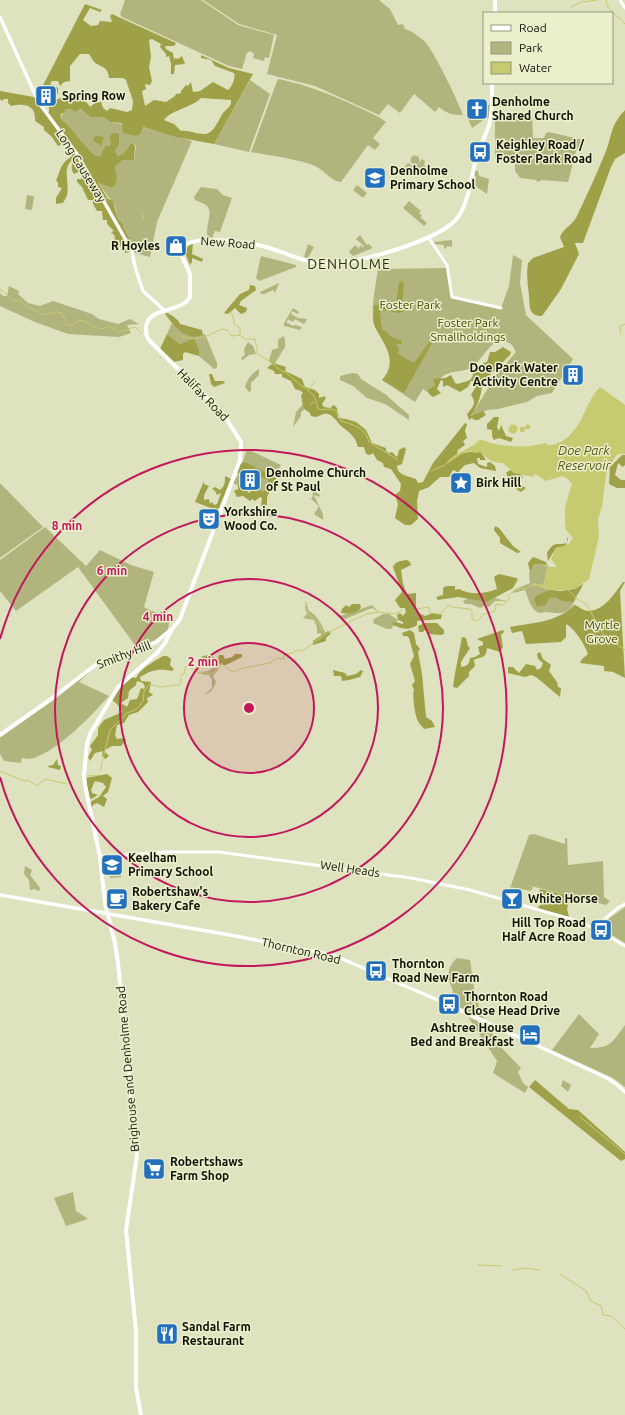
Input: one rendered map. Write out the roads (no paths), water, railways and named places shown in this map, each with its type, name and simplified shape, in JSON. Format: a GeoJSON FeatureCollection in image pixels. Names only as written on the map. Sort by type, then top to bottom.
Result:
{"type":"FeatureCollection","features":[{"type":"Feature","properties":{"kind":"main road"},"geometry":{"type":"LineString","coordinates":[[495,0],[495,12]]}},
{"type":"Feature","properties":{"kind":"main road","name":"Long Causeway"},"geometry":{"type":"LineString","coordinates":[[0,17],[39,102],[77,154],[132,250],[135,268],[143,291],[165,311]]}},
{"type":"Feature","properties":{"kind":"main road"},"geometry":{"type":"LineString","coordinates":[[428,236],[452,223],[461,211],[478,152],[491,116],[492,84]]}},
{"type":"Feature","properties":{"kind":"main road","name":"New Road"},"geometry":{"type":"LineString","coordinates":[[165,311],[180,306],[190,297],[190,274],[180,252],[184,244],[194,241],[218,240],[263,246],[305,261],[330,264],[356,261],[381,255],[428,236]]}},
{"type":"Feature","properties":{"kind":"main road","name":"Halifax Road"},"geometry":{"type":"LineString","coordinates":[[165,311],[153,315],[147,321],[147,338],[224,415],[237,434],[241,446],[240,460],[180,619],[172,629]]}},
{"type":"Feature","properties":{"kind":"main road","name":"Brighouse and Denholme Road"},"geometry":{"type":"LineString","coordinates":[[141,1415],[136,1388],[136,1331],[126,1230],[137,1155],[118,963],[115,943],[107,914],[100,857],[84,779],[85,761],[90,734],[118,687],[164,645],[172,629]]}},
{"type":"Feature","properties":{"kind":"main road","name":"Smithy Hill"},"geometry":{"type":"LineString","coordinates":[[0,735],[38,709],[98,663],[146,647],[156,642],[172,629]]}},
{"type":"Feature","properties":{"kind":"main road","name":"Thornton Road"},"geometry":{"type":"LineString","coordinates":[[0,895],[333,955],[533,1043],[615,1082],[625,1092]]}},
{"type":"Feature","properties":{"kind":"street"},"geometry":{"type":"LineString","coordinates":[[620,0],[625,8]]}},
{"type":"Feature","properties":{"kind":"street"},"geometry":{"type":"LineString","coordinates":[[428,236],[447,265],[452,297],[501,308]]}},
{"type":"Feature","properties":{"kind":"street","name":"Well Heads"},"geometry":{"type":"LineString","coordinates":[[100,857],[165,852],[212,852],[387,874],[470,890],[574,920],[594,928],[625,946]]}},
{"type":"Feature","properties":{"kind":"street"},"geometry":{"type":"LineString","coordinates":[[594,928],[619,907],[625,904]]}},
{"type":"Feature","properties":{"kind":"water","name":"Doe Park Reservoir"},"geometry":{"type":"Polygon","coordinates":[[[600,387],[625,405],[625,454],[618,454],[615,457],[606,474],[602,507],[598,519],[599,537],[589,579],[575,589],[549,590],[534,585],[527,588],[534,583],[541,585],[544,583],[547,567],[557,567],[551,559],[556,548],[569,544],[573,538],[566,530],[565,523],[565,507],[572,484],[568,479],[562,476],[546,481],[535,474],[533,477],[514,473],[503,463],[490,460],[481,452],[475,453],[470,451],[463,453],[445,465],[457,454],[471,447],[479,440],[511,446],[532,446],[545,443],[548,445],[563,441],[579,424],[589,402],[593,405],[590,402],[593,395],[597,397],[594,394],[600,387]]]}},
{"type":"Feature","properties":{"kind":"water"},"geometry":{"type":"Polygon","coordinates":[[[513,424],[518,429],[513,434],[508,429],[513,424]]]}},
{"type":"Feature","properties":{"kind":"water"},"geometry":{"type":"Polygon","coordinates":[[[527,424],[530,425],[530,429],[525,429],[524,432],[520,432],[520,427],[525,427],[527,424]]]}},
{"type":"Feature","properties":{"kind":"waterway"},"geometry":{"type":"LineString","coordinates":[[571,7],[581,2],[598,0]]}},
{"type":"Feature","properties":{"kind":"waterway"},"geometry":{"type":"LineString","coordinates":[[606,0],[608,7],[612,12]]}},
{"type":"Feature","properties":{"kind":"waterway"},"geometry":{"type":"LineString","coordinates":[[613,13],[625,24]]}},
{"type":"Feature","properties":{"kind":"waterway"},"geometry":{"type":"LineString","coordinates":[[141,212],[144,216],[143,219]]}},
{"type":"Feature","properties":{"kind":"waterway"},"geometry":{"type":"LineString","coordinates":[[0,289],[14,301],[20,300],[25,305],[43,315],[56,312],[62,313],[67,325],[72,326],[79,320],[101,329],[109,326],[118,332],[135,327],[141,333]]}},
{"type":"Feature","properties":{"kind":"waterway"},"geometry":{"type":"LineString","coordinates":[[231,311],[235,325],[240,328],[240,335]]}},
{"type":"Feature","properties":{"kind":"waterway"},"geometry":{"type":"LineString","coordinates":[[621,334],[620,326],[625,324]]}},
{"type":"Feature","properties":{"kind":"waterway"},"geometry":{"type":"LineString","coordinates":[[207,336],[222,329],[227,330],[232,336],[240,335],[245,339],[255,339],[258,355],[287,373],[312,394],[315,398],[318,409],[335,410],[341,421],[358,427],[365,433],[369,442],[398,460]]}},
{"type":"Feature","properties":{"kind":"waterway"},"geometry":{"type":"LineString","coordinates":[[175,333],[189,338],[205,337]]}},
{"type":"Feature","properties":{"kind":"waterway"},"geometry":{"type":"LineString","coordinates":[[308,390],[315,382]]}},
{"type":"Feature","properties":{"kind":"waterway"},"geometry":{"type":"LineString","coordinates":[[310,405],[314,402]]}},
{"type":"Feature","properties":{"kind":"waterway"},"geometry":{"type":"LineString","coordinates":[[431,471],[445,465]]}},
{"type":"Feature","properties":{"kind":"waterway"},"geometry":{"type":"LineString","coordinates":[[417,609],[429,607],[430,613],[441,614],[448,605],[469,609],[472,610],[472,619],[477,621],[484,614],[495,611],[496,604],[503,605],[510,598],[508,596],[512,592],[527,588]]}},
{"type":"Feature","properties":{"kind":"waterway"},"geometry":{"type":"LineString","coordinates":[[568,590],[577,599],[586,604],[604,635],[625,650]]}},
{"type":"Feature","properties":{"kind":"waterway"},"geometry":{"type":"LineString","coordinates":[[502,601],[507,601]]}},
{"type":"Feature","properties":{"kind":"waterway"},"geometry":{"type":"LineString","coordinates":[[306,602],[308,614],[318,622],[324,634]]}},
{"type":"Feature","properties":{"kind":"waterway"},"geometry":{"type":"LineString","coordinates":[[144,692],[149,684],[160,687],[179,685],[181,682],[181,675],[185,673],[185,667],[188,666],[199,673],[213,673],[217,671],[221,663],[231,671],[270,663],[278,658],[283,659],[285,654],[304,650],[329,632],[366,614],[379,612],[395,614],[401,611]]}},
{"type":"Feature","properties":{"kind":"waterway"},"geometry":{"type":"LineString","coordinates":[[100,771],[110,730],[127,713],[137,709],[143,701],[144,693]]}},
{"type":"Feature","properties":{"kind":"waterway"},"geometry":{"type":"LineString","coordinates":[[0,771],[24,781],[28,780],[37,786],[45,779],[67,784]]}},
{"type":"Feature","properties":{"kind":"waterway"},"geometry":{"type":"LineString","coordinates":[[87,776],[100,775]]}},
{"type":"Feature","properties":{"kind":"waterway"},"geometry":{"type":"LineString","coordinates":[[579,1116],[625,1154]]}},
{"type":"Feature","properties":{"kind":"waterway"},"geometry":{"type":"LineString","coordinates":[[478,1265],[501,1266]]}},
{"type":"Feature","properties":{"kind":"waterway"},"geometry":{"type":"LineString","coordinates":[[513,1270],[526,1268],[540,1270]]}},
{"type":"Feature","properties":{"kind":"waterway"},"geometry":{"type":"LineString","coordinates":[[560,1274],[586,1291],[591,1301],[601,1306],[603,1315],[611,1316],[625,1329]]}},
{"type":"Feature","properties":{"kind":"place","name":"Spring Row"},"geometry":{"type":"Point","coordinates":[46,96]}},
{"type":"Feature","properties":{"kind":"place","name":"Denholme Shared Church"},"geometry":{"type":"Point","coordinates":[477,109]}},
{"type":"Feature","properties":{"kind":"place","name":"Keighley Road / Foster Park Road"},"geometry":{"type":"Point","coordinates":[480,152]}},
{"type":"Feature","properties":{"kind":"place","name":"Denholme Primary School"},"geometry":{"type":"Point","coordinates":[375,178]}},
{"type":"Feature","properties":{"kind":"place","name":"R Hoyles"},"geometry":{"type":"Point","coordinates":[176,246]}},
{"type":"Feature","properties":{"kind":"place","name":"Doe Park Water Activity Centre"},"geometry":{"type":"Point","coordinates":[573,375]}},
{"type":"Feature","properties":{"kind":"place","name":"Denholme Church of St Paul"},"geometry":{"type":"Point","coordinates":[250,480]}},
{"type":"Feature","properties":{"kind":"place","name":"Birk Hill"},"geometry":{"type":"Point","coordinates":[461,483]}},
{"type":"Feature","properties":{"kind":"place","name":"Yorkshire Wood Co."},"geometry":{"type":"Point","coordinates":[209,519]}},
{"type":"Feature","properties":{"kind":"place","name":"Keelham Primary School"},"geometry":{"type":"Point","coordinates":[112,865]}},
{"type":"Feature","properties":{"kind":"place","name":"Robertshaw's Bakery Cafe"},"geometry":{"type":"Point","coordinates":[117,899]}},
{"type":"Feature","properties":{"kind":"place","name":"White Horse"},"geometry":{"type":"Point","coordinates":[512,899]}},
{"type":"Feature","properties":{"kind":"place","name":"Hill Top Road Half Acre Road"},"geometry":{"type":"Point","coordinates":[601,930]}},
{"type":"Feature","properties":{"kind":"place","name":"Thornton Road New Farm"},"geometry":{"type":"Point","coordinates":[376,971]}},
{"type":"Feature","properties":{"kind":"place","name":"Thornton Road Close Head Drive"},"geometry":{"type":"Point","coordinates":[449,1004]}},
{"type":"Feature","properties":{"kind":"place","name":"Ashtree House Bed and Breakfast"},"geometry":{"type":"Point","coordinates":[530,1035]}},
{"type":"Feature","properties":{"kind":"place","name":"Robertshaws Farm Shop"},"geometry":{"type":"Point","coordinates":[154,1169]}},
{"type":"Feature","properties":{"kind":"place","name":"Sandal Farm Restaurant"},"geometry":{"type":"Point","coordinates":[167,1334]}},
{"type":"Feature","properties":{"kind":"district","name":"DENHOLME"},"geometry":{"type":"Point","coordinates":[349,264]}},
{"type":"Feature","properties":{"kind":"park label","name":"Foster Park"},"geometry":{"type":"Point","coordinates":[410,305]}},
{"type":"Feature","properties":{"kind":"park label","name":"Foster Park Smallholdings"},"geometry":{"type":"Point","coordinates":[468,330]}},
{"type":"Feature","properties":{"kind":"park label","name":"Myrtle Grove"},"geometry":{"type":"Point","coordinates":[602,632]}}]}
